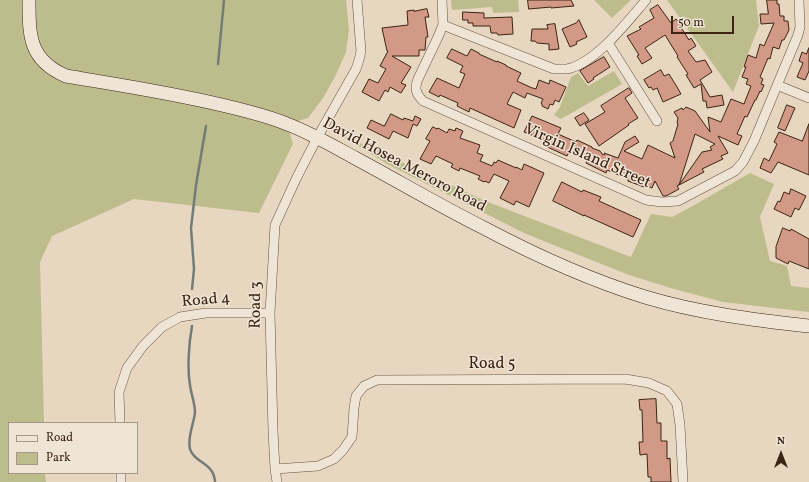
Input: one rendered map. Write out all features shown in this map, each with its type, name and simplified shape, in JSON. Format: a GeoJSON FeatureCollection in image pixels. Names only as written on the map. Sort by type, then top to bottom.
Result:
{"type":"FeatureCollection","features":[{"type":"Feature","properties":{"kind":"main road","name":"David Hosea Meroro Road"},"geometry":{"type":"LineString","coordinates":[[29,0],[29,27],[35,48],[41,60],[57,72],[66,76],[147,89],[222,105],[251,112],[287,124],[317,138],[485,229],[546,258],[612,285],[645,297],[708,312],[741,318],[809,326]]}},
{"type":"Feature","properties":{"kind":"street","name":"Road 3"},"geometry":{"type":"LineString","coordinates":[[277,482],[273,431],[270,313],[275,225],[317,138],[356,69],[361,51],[357,0]]}},
{"type":"Feature","properties":{"kind":"street","name":"Virgin Island Street"},"geometry":{"type":"LineString","coordinates":[[442,0],[443,24],[417,82],[416,91],[423,101],[646,200],[662,202],[678,201],[735,171],[743,162],[748,154],[798,35],[800,27],[799,0]]}},
{"type":"Feature","properties":{"kind":"street"},"geometry":{"type":"LineString","coordinates":[[443,24],[554,69],[567,68],[578,65],[588,59],[608,43],[646,0]]}},
{"type":"Feature","properties":{"kind":"street"},"geometry":{"type":"LineString","coordinates":[[608,43],[657,121]]}},
{"type":"Feature","properties":{"kind":"street"},"geometry":{"type":"LineString","coordinates":[[777,85],[809,98]]}},
{"type":"Feature","properties":{"kind":"street","name":"Road 4"},"geometry":{"type":"LineString","coordinates":[[120,422],[119,392],[127,368],[143,346],[162,327],[180,317],[206,313],[270,313]]}},
{"type":"Feature","properties":{"kind":"street","name":"Road 5"},"geometry":{"type":"LineString","coordinates":[[275,469],[318,466],[334,459],[343,450],[352,437],[356,396],[364,386],[377,380],[625,379],[648,382],[667,391],[677,404],[680,426],[683,482]]}},
{"type":"Feature","properties":{"kind":"green space"},"geometry":{"type":"Polygon","coordinates":[[[0,0],[346,0],[349,30],[346,52],[336,75],[323,98],[308,118],[287,124],[293,144],[259,213],[134,199],[52,236],[40,262],[44,422],[8,422],[8,474],[45,474],[46,482],[0,482],[0,0]]]}},
{"type":"Feature","properties":{"kind":"green space"},"geometry":{"type":"Polygon","coordinates":[[[451,0],[518,0],[519,12],[493,13],[492,7],[452,10],[451,0]]]}},
{"type":"Feature","properties":{"kind":"green space"},"geometry":{"type":"Polygon","coordinates":[[[594,0],[631,0],[612,18],[594,0]]]}},
{"type":"Feature","properties":{"kind":"green space"},"geometry":{"type":"Polygon","coordinates":[[[667,0],[756,0],[759,26],[733,92],[667,0]]]}},
{"type":"Feature","properties":{"kind":"green space"},"geometry":{"type":"Polygon","coordinates":[[[614,71],[622,84],[561,119],[554,115],[560,107],[571,77],[578,73],[588,86],[614,71]]]}},
{"type":"Feature","properties":{"kind":"green space"},"geometry":{"type":"Polygon","coordinates":[[[334,131],[488,202],[631,257],[651,214],[672,217],[750,173],[774,184],[760,217],[770,261],[787,266],[791,286],[809,288],[809,312],[723,302],[629,275],[526,234],[387,164],[334,131]]]}},
{"type":"Feature","properties":{"kind":"building"},"geometry":{"type":"Polygon","coordinates":[[[528,0],[571,0],[574,6],[529,9],[528,0]]]}},
{"type":"Feature","properties":{"kind":"building"},"geometry":{"type":"Polygon","coordinates":[[[767,0],[777,0],[777,4],[779,4],[780,16],[784,16],[784,21],[788,21],[789,30],[784,40],[782,40],[779,49],[773,47],[770,59],[768,58],[760,77],[763,79],[761,84],[764,85],[747,117],[745,116],[737,134],[742,136],[738,145],[718,136],[728,153],[721,156],[723,159],[702,169],[704,172],[679,185],[677,186],[679,189],[666,196],[663,196],[655,181],[652,188],[645,185],[644,187],[628,181],[628,179],[607,170],[606,173],[586,163],[587,161],[584,159],[585,157],[570,150],[567,156],[543,145],[544,140],[524,132],[532,116],[561,128],[558,134],[592,147],[600,151],[603,155],[605,154],[604,153],[618,158],[625,142],[635,136],[639,142],[624,151],[642,159],[648,145],[675,158],[670,143],[673,141],[678,124],[678,118],[674,112],[682,108],[683,110],[686,107],[695,111],[710,132],[708,117],[721,122],[731,99],[744,104],[751,86],[746,84],[748,79],[742,77],[746,67],[744,67],[748,55],[756,58],[760,44],[764,46],[774,23],[761,24],[760,14],[768,14],[767,0]],[[695,134],[679,185],[702,152],[712,150],[710,147],[715,144],[695,134]]]}},
{"type":"Feature","properties":{"kind":"building"},"geometry":{"type":"Polygon","coordinates":[[[658,5],[671,23],[676,19],[689,40],[691,38],[696,46],[688,51],[696,62],[705,60],[712,72],[700,80],[710,97],[722,95],[724,105],[707,108],[706,101],[703,101],[701,84],[694,88],[686,75],[688,74],[665,35],[645,48],[652,58],[642,64],[637,56],[639,55],[627,36],[641,29],[639,27],[654,18],[650,10],[658,5]]]}},
{"type":"Feature","properties":{"kind":"building"},"geometry":{"type":"Polygon","coordinates":[[[427,9],[429,17],[425,17],[428,37],[426,37],[425,50],[419,50],[419,56],[392,56],[411,67],[401,83],[406,85],[401,93],[390,87],[388,92],[385,90],[379,101],[362,92],[369,79],[378,83],[386,69],[380,66],[388,51],[382,28],[408,25],[407,11],[427,9]]]}},
{"type":"Feature","properties":{"kind":"building"},"geometry":{"type":"Polygon","coordinates":[[[463,12],[484,13],[484,18],[512,17],[513,34],[498,35],[497,33],[491,33],[490,26],[473,26],[473,23],[468,23],[468,20],[463,20],[463,12]]]}},
{"type":"Feature","properties":{"kind":"building"},"geometry":{"type":"Polygon","coordinates":[[[579,20],[587,37],[576,42],[577,44],[570,47],[562,29],[576,23],[579,20]]]}},
{"type":"Feature","properties":{"kind":"building"},"geometry":{"type":"Polygon","coordinates":[[[555,24],[559,49],[549,50],[549,44],[531,41],[532,29],[548,29],[547,25],[555,24]]]}},
{"type":"Feature","properties":{"kind":"building"},"geometry":{"type":"Polygon","coordinates":[[[809,48],[809,71],[805,80],[797,77],[803,63],[799,61],[802,52],[806,54],[809,48]]]}},
{"type":"Feature","properties":{"kind":"building"},"geometry":{"type":"Polygon","coordinates":[[[452,49],[467,56],[471,49],[479,54],[506,65],[521,73],[517,81],[532,88],[536,89],[539,80],[549,84],[550,80],[566,87],[559,102],[555,100],[553,105],[550,104],[548,109],[542,106],[541,103],[543,99],[527,93],[525,98],[513,92],[507,104],[521,110],[514,128],[470,108],[469,112],[457,106],[458,103],[429,92],[437,78],[459,88],[465,74],[460,72],[463,66],[447,58],[452,49]]]}},
{"type":"Feature","properties":{"kind":"building"},"geometry":{"type":"Polygon","coordinates":[[[604,57],[610,67],[588,83],[580,71],[604,57]]]}},
{"type":"Feature","properties":{"kind":"building"},"geometry":{"type":"Polygon","coordinates":[[[661,70],[664,76],[669,74],[681,94],[663,102],[657,88],[653,90],[651,87],[649,88],[644,80],[661,70]]]}},
{"type":"Feature","properties":{"kind":"building"},"geometry":{"type":"Polygon","coordinates":[[[629,88],[632,93],[625,98],[638,118],[599,146],[585,124],[605,112],[601,106],[629,88]]]}},
{"type":"Feature","properties":{"kind":"building"},"geometry":{"type":"Polygon","coordinates":[[[787,105],[795,108],[785,131],[778,128],[787,105]]]}},
{"type":"Feature","properties":{"kind":"building"},"geometry":{"type":"Polygon","coordinates":[[[584,113],[589,120],[580,126],[575,118],[584,113]]]}},
{"type":"Feature","properties":{"kind":"building"},"geometry":{"type":"Polygon","coordinates":[[[391,114],[403,120],[404,118],[413,121],[415,116],[421,119],[417,126],[413,124],[408,138],[393,131],[389,139],[367,128],[371,120],[384,126],[391,114]]]}},
{"type":"Feature","properties":{"kind":"building"},"geometry":{"type":"Polygon","coordinates":[[[809,124],[809,175],[778,162],[771,173],[760,168],[764,158],[769,161],[777,144],[774,142],[779,132],[802,141],[809,124]]]}},
{"type":"Feature","properties":{"kind":"building"},"geometry":{"type":"Polygon","coordinates":[[[433,127],[447,133],[449,129],[455,131],[456,128],[463,131],[460,138],[480,145],[477,153],[483,155],[480,161],[492,166],[494,162],[496,163],[498,160],[522,170],[524,164],[544,173],[529,207],[516,201],[514,205],[500,198],[509,181],[494,174],[489,183],[484,182],[478,179],[480,176],[460,168],[459,171],[451,167],[453,164],[436,156],[431,164],[420,159],[430,141],[426,139],[433,127]]]}},
{"type":"Feature","properties":{"kind":"building"},"geometry":{"type":"Polygon","coordinates":[[[562,182],[582,192],[583,190],[601,197],[599,201],[641,220],[633,237],[553,201],[562,182]]]}},
{"type":"Feature","properties":{"kind":"building"},"geometry":{"type":"Polygon","coordinates":[[[791,189],[806,196],[799,210],[795,208],[791,217],[774,209],[778,201],[780,202],[784,192],[789,194],[791,189]]]}},
{"type":"Feature","properties":{"kind":"building"},"geometry":{"type":"Polygon","coordinates":[[[783,228],[790,231],[791,229],[809,239],[809,269],[789,261],[788,264],[776,258],[776,247],[783,228]]]}},
{"type":"Feature","properties":{"kind":"building"},"geometry":{"type":"Polygon","coordinates":[[[656,399],[657,423],[661,423],[661,441],[667,441],[667,459],[670,458],[671,482],[651,482],[651,477],[648,477],[647,454],[640,455],[639,442],[643,442],[642,410],[640,410],[639,400],[656,399]]]}},
{"type":"Feature","properties":{"kind":"waterway"},"geometry":{"type":"LineString","coordinates":[[218,64],[224,0]]}},
{"type":"Feature","properties":{"kind":"waterway"},"geometry":{"type":"LineString","coordinates":[[192,289],[194,269],[191,228],[196,185],[206,126]]}},
{"type":"Feature","properties":{"kind":"waterway"},"geometry":{"type":"LineString","coordinates":[[192,326],[189,348],[189,378],[195,412],[189,444],[192,454],[211,470],[214,475],[215,482]]}}]}
